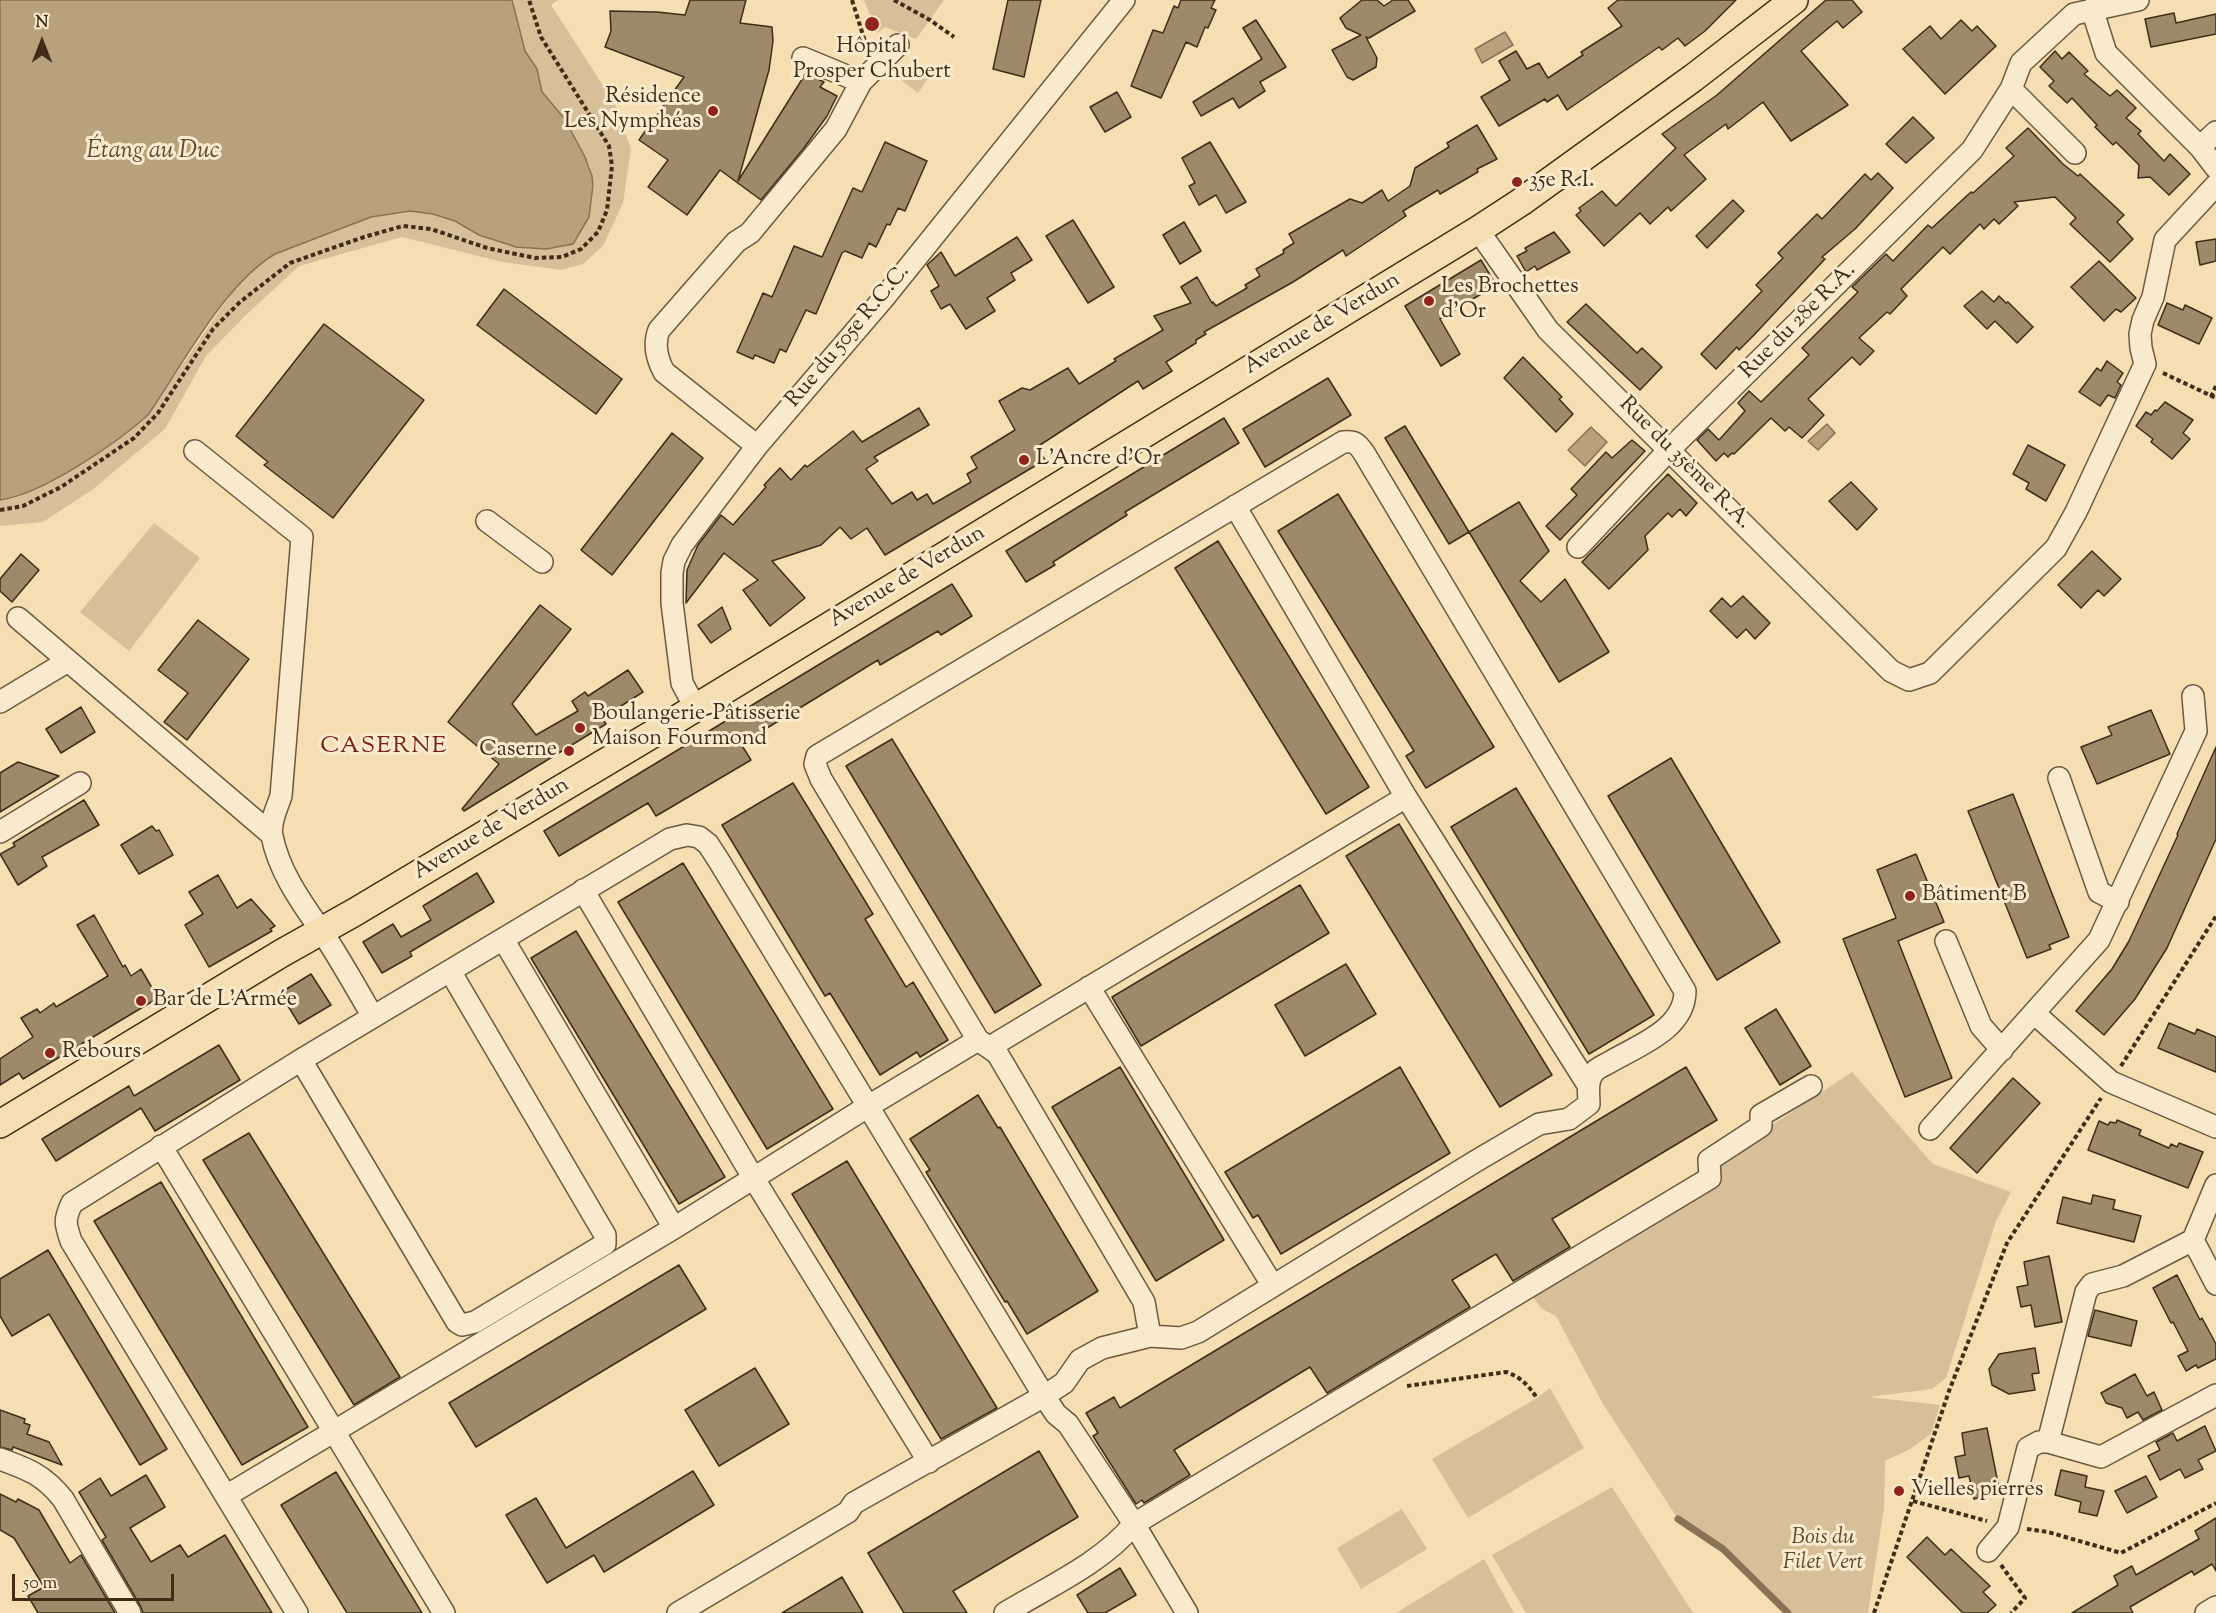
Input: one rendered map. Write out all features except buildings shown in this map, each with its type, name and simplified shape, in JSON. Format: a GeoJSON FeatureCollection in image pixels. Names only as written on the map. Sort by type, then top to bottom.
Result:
{"type":"FeatureCollection","features":[{"type":"Feature","properties":{"kind":"main road","name":"Avenue de Verdun"},"geometry":{"type":"LineString","coordinates":[[0,1124],[272,959],[641,741],[1478,230],[1531,195],[1693,78],[1794,0]]}},
{"type":"Feature","properties":{"kind":"street","name":"Rue du 505e R.C.C."},"geometry":{"type":"LineString","coordinates":[[695,707],[682,683],[671,585],[674,561],[692,530],[758,446],[883,299],[1124,0]]}},
{"type":"Feature","properties":{"kind":"street","name":"Rue du 28e R.A."},"geometry":{"type":"LineString","coordinates":[[1578,547],[1670,450],[1971,150],[2011,89],[2021,63],[2074,14],[2138,0]]}},
{"type":"Feature","properties":{"kind":"street"},"geometry":{"type":"LineString","coordinates":[[2092,9],[2106,53],[2200,147],[2216,168]]}},
{"type":"Feature","properties":{"kind":"street"},"geometry":{"type":"LineString","coordinates":[[758,446],[664,372],[658,360],[656,338],[659,330],[736,242],[750,232],[836,129],[868,76],[898,45]]}},
{"type":"Feature","properties":{"kind":"street"},"geometry":{"type":"LineString","coordinates":[[803,58],[868,76]]}},
{"type":"Feature","properties":{"kind":"street"},"geometry":{"type":"LineString","coordinates":[[2011,89],[2075,153]]}},
{"type":"Feature","properties":{"kind":"street"},"geometry":{"type":"LineString","coordinates":[[2200,147],[2216,132]]}},
{"type":"Feature","properties":{"kind":"street"},"geometry":{"type":"LineString","coordinates":[[2145,364],[2140,334],[2143,320],[2153,297],[2165,240],[2216,185]]}},
{"type":"Feature","properties":{"kind":"street","name":"Rue du 35ème R.A."},"geometry":{"type":"LineString","coordinates":[[1478,230],[1548,330],[1891,671],[1909,680],[1930,673],[2056,548],[2076,512],[2145,364]]}},
{"type":"Feature","properties":{"kind":"street"},"geometry":{"type":"LineString","coordinates":[[678,1613],[848,1512],[854,1503],[1044,1396],[1064,1383],[1080,1360],[1102,1348],[1150,1336],[1181,1338],[1198,1332],[1539,1124],[1569,1119],[1589,1104],[1588,1085],[1594,1072],[1660,1033],[1675,1021],[1683,1007],[1684,991],[1357,443],[1343,442],[817,756],[815,764],[821,779],[984,1043],[997,1053],[1144,1302],[1150,1336]]}},
{"type":"Feature","properties":{"kind":"street"},"geometry":{"type":"LineString","coordinates":[[195,451],[302,537],[282,796],[274,815],[271,834],[285,874],[373,1017]]}},
{"type":"Feature","properties":{"kind":"street"},"geometry":{"type":"LineString","coordinates":[[1235,506],[1406,797],[1588,1085]]}},
{"type":"Feature","properties":{"kind":"street"},"geometry":{"type":"LineString","coordinates":[[486,521],[542,562]]}},
{"type":"Feature","properties":{"kind":"street"},"geometry":{"type":"LineString","coordinates":[[18,618],[271,834]]}},
{"type":"Feature","properties":{"kind":"street"},"geometry":{"type":"LineString","coordinates":[[0,702],[68,661]]}},
{"type":"Feature","properties":{"kind":"street"},"geometry":{"type":"LineString","coordinates":[[1930,1129],[2099,940],[2196,732],[2193,696]]}},
{"type":"Feature","properties":{"kind":"street"},"geometry":{"type":"LineString","coordinates":[[2059,778],[2099,892],[2118,902]]}},
{"type":"Feature","properties":{"kind":"street"},"geometry":{"type":"LineString","coordinates":[[0,832],[80,783]]}},
{"type":"Feature","properties":{"kind":"street"},"geometry":{"type":"LineString","coordinates":[[226,1497],[674,1228],[867,1107],[1089,987],[1406,797]]}},
{"type":"Feature","properties":{"kind":"street"},"geometry":{"type":"LineString","coordinates":[[297,1613],[71,1241],[65,1217],[72,1203],[301,1060],[583,890],[670,840],[687,835],[699,837],[708,844],[720,861],[1044,1396],[1056,1414],[1068,1424],[1134,1524],[1187,1613]]}},
{"type":"Feature","properties":{"kind":"street"},"geometry":{"type":"LineString","coordinates":[[583,890],[754,1179],[929,1462]]}},
{"type":"Feature","properties":{"kind":"street"},"geometry":{"type":"LineString","coordinates":[[503,939],[674,1228]]}},
{"type":"Feature","properties":{"kind":"street"},"geometry":{"type":"LineString","coordinates":[[1946,941],[1981,1026],[2002,1050]]}},
{"type":"Feature","properties":{"kind":"street"},"geometry":{"type":"LineString","coordinates":[[301,1060],[457,1322],[462,1325],[475,1322],[605,1244],[605,1236],[450,971]]}},
{"type":"Feature","properties":{"kind":"street"},"geometry":{"type":"LineString","coordinates":[[1089,987],[1273,1286]]}},
{"type":"Feature","properties":{"kind":"street"},"geometry":{"type":"LineString","coordinates":[[2034,1013],[2111,1083],[2216,1127]]}},
{"type":"Feature","properties":{"kind":"street"},"geometry":{"type":"LineString","coordinates":[[1005,1613],[1099,1557],[1122,1539],[1134,1524],[1710,1178],[1709,1160],[1761,1126],[1761,1114],[1811,1086]]}},
{"type":"Feature","properties":{"kind":"street"},"geometry":{"type":"LineString","coordinates":[[161,1146],[444,1613]]}},
{"type":"Feature","properties":{"kind":"street"},"geometry":{"type":"LineString","coordinates":[[2048,1443],[2086,1292],[2092,1284],[2123,1276],[2193,1240],[2216,1185]]}},
{"type":"Feature","properties":{"kind":"street"},"geometry":{"type":"LineString","coordinates":[[2193,1240],[2216,1284]]}},
{"type":"Feature","properties":{"kind":"street"},"geometry":{"type":"LineString","coordinates":[[1988,1551],[2008,1527],[2028,1448],[2039,1442],[2101,1456],[2216,1395]]}},
{"type":"Feature","properties":{"kind":"street"},"geometry":{"type":"LineString","coordinates":[[0,1459],[39,1474],[51,1484],[63,1499],[130,1613]]}},
{"type":"Feature","properties":{"kind":"street"},"geometry":{"type":"LineString","coordinates":[[2206,1613],[2216,1607]]}},
{"type":"Feature","properties":{"kind":"path"},"geometry":{"type":"LineString","coordinates":[[0,510],[23,506],[61,487],[134,438],[158,412],[213,329],[240,302],[290,263],[403,226],[431,229],[487,248],[535,258],[562,257],[581,249],[598,232],[607,210],[612,166],[609,146],[541,37],[529,0]]}},
{"type":"Feature","properties":{"kind":"path"},"geometry":{"type":"LineString","coordinates":[[852,0],[868,76]]}},
{"type":"Feature","properties":{"kind":"path"},"geometry":{"type":"LineString","coordinates":[[894,0],[930,20],[954,38]]}},
{"type":"Feature","properties":{"kind":"path"},"geometry":{"type":"LineString","coordinates":[[2145,364],[2213,398],[2216,386]]}},
{"type":"Feature","properties":{"kind":"path"},"geometry":{"type":"LineString","coordinates":[[1874,1613],[1949,1391],[2007,1243],[2216,916]]}},
{"type":"Feature","properties":{"kind":"path"},"geometry":{"type":"LineString","coordinates":[[1401,1387],[1506,1372],[1526,1383],[1537,1398]]}},
{"type":"Feature","properties":{"kind":"path"},"geometry":{"type":"LineString","coordinates":[[1913,1501],[2008,1527],[2048,1532],[2121,1553],[2216,1503]]}},
{"type":"Feature","properties":{"kind":"path"},"geometry":{"type":"LineString","coordinates":[[1988,1551],[2025,1598],[2011,1613]]}},
{"type":"Feature","properties":{"kind":"green space"},"geometry":{"type":"Polygon","coordinates":[[[512,0],[558,0],[551,5],[615,104],[631,149],[623,203],[603,246],[583,264],[561,270],[502,262],[402,237],[299,266],[206,356],[165,429],[92,490],[43,522],[0,526],[0,500],[16,498],[50,482],[120,438],[148,415],[233,291],[261,262],[275,254],[371,217],[410,211],[433,214],[455,221],[479,235],[516,247],[589,217],[593,185],[590,166],[542,92],[537,69],[525,51],[512,0]]]}},
{"type":"Feature","properties":{"kind":"green space"},"geometry":{"type":"Polygon","coordinates":[[[864,0],[944,0],[916,39],[885,27],[877,33],[864,0]]]}},
{"type":"Feature","properties":{"kind":"green space"},"geometry":{"type":"Polygon","coordinates":[[[912,67],[928,79],[918,93],[902,81],[912,67]]]}},
{"type":"Feature","properties":{"kind":"green space"},"geometry":{"type":"Polygon","coordinates":[[[154,523],[200,558],[129,651],[80,612],[154,523]]]}},
{"type":"Feature","properties":{"kind":"green space","name":"Bois du Filet Vert"},"geometry":{"type":"Polygon","coordinates":[[[1852,1072],[1933,1164],[2011,1192],[1996,1221],[1946,1378],[1932,1389],[1869,1397],[1940,1405],[1931,1434],[1910,1449],[1885,1461],[1884,1508],[1868,1613],[1787,1613],[1723,1549],[1678,1519],[1603,1404],[1556,1316],[1542,1309],[1526,1288],[1852,1072]]]}},
{"type":"Feature","properties":{"kind":"green space"},"geometry":{"type":"Polygon","coordinates":[[[1550,1388],[1584,1448],[1468,1518],[1432,1459],[1537,1398],[1550,1388]]]}},
{"type":"Feature","properties":{"kind":"green space"},"geometry":{"type":"Polygon","coordinates":[[[1612,1487],[1693,1613],[1526,1613],[1492,1555],[1612,1487]]]}},
{"type":"Feature","properties":{"kind":"green space"},"geometry":{"type":"Polygon","coordinates":[[[1402,1509],[1427,1549],[1361,1589],[1337,1548],[1402,1509]]]}},
{"type":"Feature","properties":{"kind":"green space"},"geometry":{"type":"Polygon","coordinates":[[[1484,1559],[1514,1613],[1396,1613],[1484,1559]]]}},
{"type":"Feature","properties":{"kind":"water","name":"Étang au Duc"},"geometry":{"type":"Polygon","coordinates":[[[0,0],[512,0],[525,51],[537,69],[542,92],[564,118],[585,157],[592,176],[589,217],[573,244],[546,249],[516,247],[479,235],[455,221],[433,214],[410,211],[371,217],[275,254],[238,285],[221,305],[148,415],[78,466],[36,489],[0,500],[0,0]]]}},
{"type":"Feature","properties":{"kind":"water"},"geometry":{"type":"Polygon","coordinates":[[[1505,32],[1513,45],[1482,63],[1475,49],[1505,32]]]}},
{"type":"Feature","properties":{"kind":"water"},"geometry":{"type":"Polygon","coordinates":[[[1827,424],[1835,433],[1818,450],[1808,441],[1827,424]]]}},
{"type":"Feature","properties":{"kind":"water"},"geometry":{"type":"Polygon","coordinates":[[[1591,427],[1607,442],[1585,466],[1568,450],[1591,427]]]}},
{"type":"Feature","properties":{"kind":"waterway"},"geometry":{"type":"LineString","coordinates":[[1678,1519],[1723,1549],[1788,1613]]}},
{"type":"Feature","properties":{"kind":"place","name":"Hôpital Prosper Chubert"},"geometry":{"type":"Point","coordinates":[872,24]}},
{"type":"Feature","properties":{"kind":"place","name":"Résidence Les Nymphéas"},"geometry":{"type":"Point","coordinates":[713,111]}},
{"type":"Feature","properties":{"kind":"place","name":"35e R.I."},"geometry":{"type":"Point","coordinates":[1517,182]}},
{"type":"Feature","properties":{"kind":"place","name":"Les Brochettes d'Or"},"geometry":{"type":"Point","coordinates":[1429,301]}},
{"type":"Feature","properties":{"kind":"place","name":"L'Ancre d'Or"},"geometry":{"type":"Point","coordinates":[1024,460]}},
{"type":"Feature","properties":{"kind":"place","name":"Boulangerie-Pâtisserie Maison Fourmond"},"geometry":{"type":"Point","coordinates":[580,728]}},
{"type":"Feature","properties":{"kind":"place","name":"Caserne"},"geometry":{"type":"Point","coordinates":[569,751]}},
{"type":"Feature","properties":{"kind":"place","name":"Bâtiment B"},"geometry":{"type":"Point","coordinates":[1910,896]}},
{"type":"Feature","properties":{"kind":"place","name":"Bar de L'Armée"},"geometry":{"type":"Point","coordinates":[141,1001]}},
{"type":"Feature","properties":{"kind":"place","name":"Rebours"},"geometry":{"type":"Point","coordinates":[50,1053]}},
{"type":"Feature","properties":{"kind":"place","name":"Vielles pierres"},"geometry":{"type":"Point","coordinates":[1899,1491]}},
{"type":"Feature","properties":{"kind":"district","name":"CASERNE"},"geometry":{"type":"Point","coordinates":[384,748]}}]}
